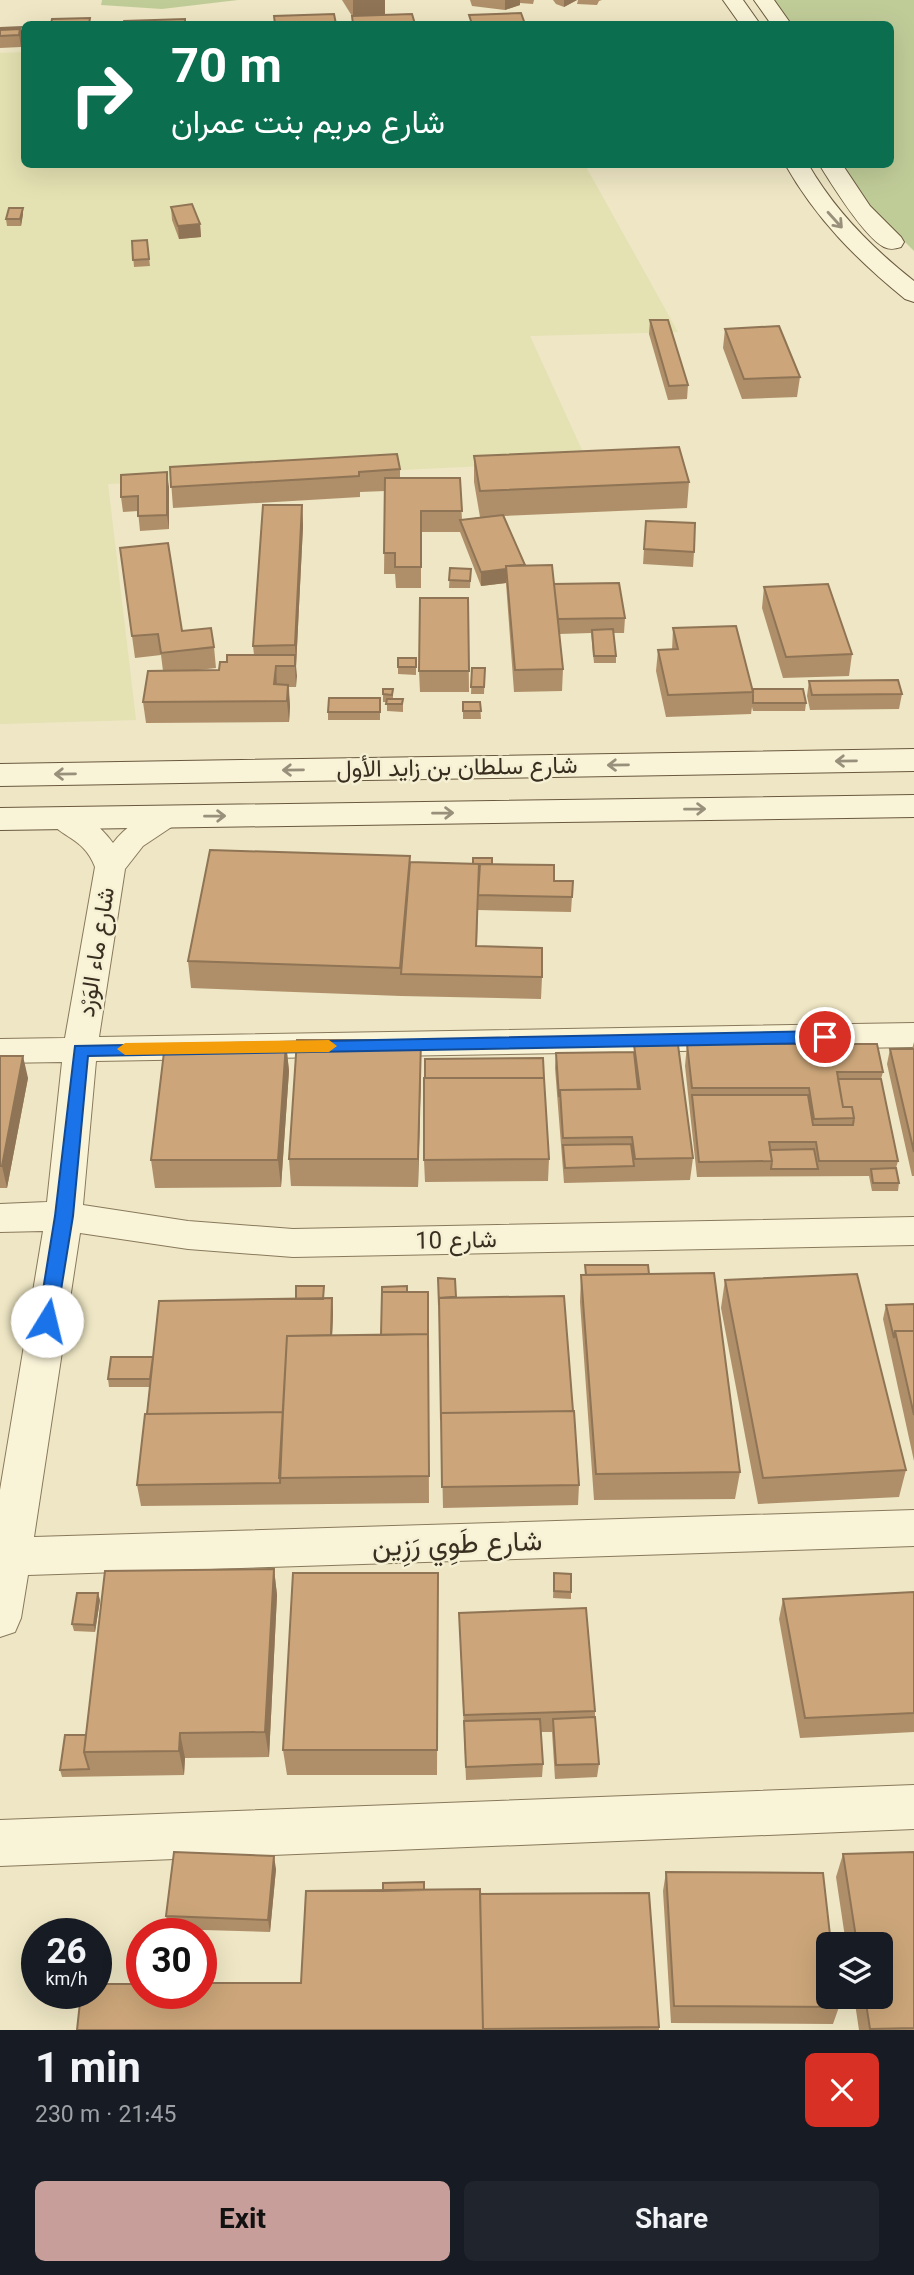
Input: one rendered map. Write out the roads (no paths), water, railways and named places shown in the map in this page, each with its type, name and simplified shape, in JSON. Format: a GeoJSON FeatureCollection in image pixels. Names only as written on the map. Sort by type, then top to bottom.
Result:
{"type":"FeatureCollection","features":[{"type":"Feature","properties":{"kind":"main road"},"geometry":{"type":"LineString","coordinates":[[733,0],[748,21]]}},
{"type":"Feature","properties":{"kind":"main road"},"geometry":{"type":"LineString","coordinates":[[764,0],[779,21]]}},
{"type":"Feature","properties":{"kind":"main road"},"geometry":{"type":"LineString","coordinates":[[799,168],[830,215],[873,259],[914,294]]}},
{"type":"Feature","properties":{"kind":"main road"},"geometry":{"type":"LineString","coordinates":[[833,168],[862,211],[907,257]]}},
{"type":"Feature","properties":{"kind":"main road","name":"شارع سلطان بن زايد الأول"},"geometry":{"type":"LineString","coordinates":[[0,775],[914,760]]}},
{"type":"Feature","properties":{"kind":"main road"},"geometry":{"type":"LineString","coordinates":[[875,807],[914,794]]}},
{"type":"Feature","properties":{"kind":"main road","name":"شارع سلطان بن زايد الأول"},"geometry":{"type":"LineString","coordinates":[[0,819],[914,806]]}},
{"type":"Feature","properties":{"kind":"street","name":"شارع ماء الوَرْد"},"geometry":{"type":"LineString","coordinates":[[0,1618],[4,1557],[64,1216],[80,1050],[110,867],[132,839],[165,817]]}},
{"type":"Feature","properties":{"kind":"street","name":"شارع ماء الوَرْد"},"geometry":{"type":"LineString","coordinates":[[63,818],[95,839],[102,847],[110,867]]}},
{"type":"Feature","properties":{"kind":"street"},"geometry":{"type":"LineString","coordinates":[[0,1051],[914,1035]]}},
{"type":"Feature","properties":{"kind":"street","name":"شارع 10"},"geometry":{"type":"LineString","coordinates":[[0,1217],[64,1216],[201,1236],[293,1243],[914,1231]]}},
{"type":"Feature","properties":{"kind":"street","name":"شارع طَوِي رَزِين"},"geometry":{"type":"LineString","coordinates":[[4,1557],[914,1528]]}},
{"type":"Feature","properties":{"kind":"street"},"geometry":{"type":"LineString","coordinates":[[0,1843],[914,1807]]}}]}
